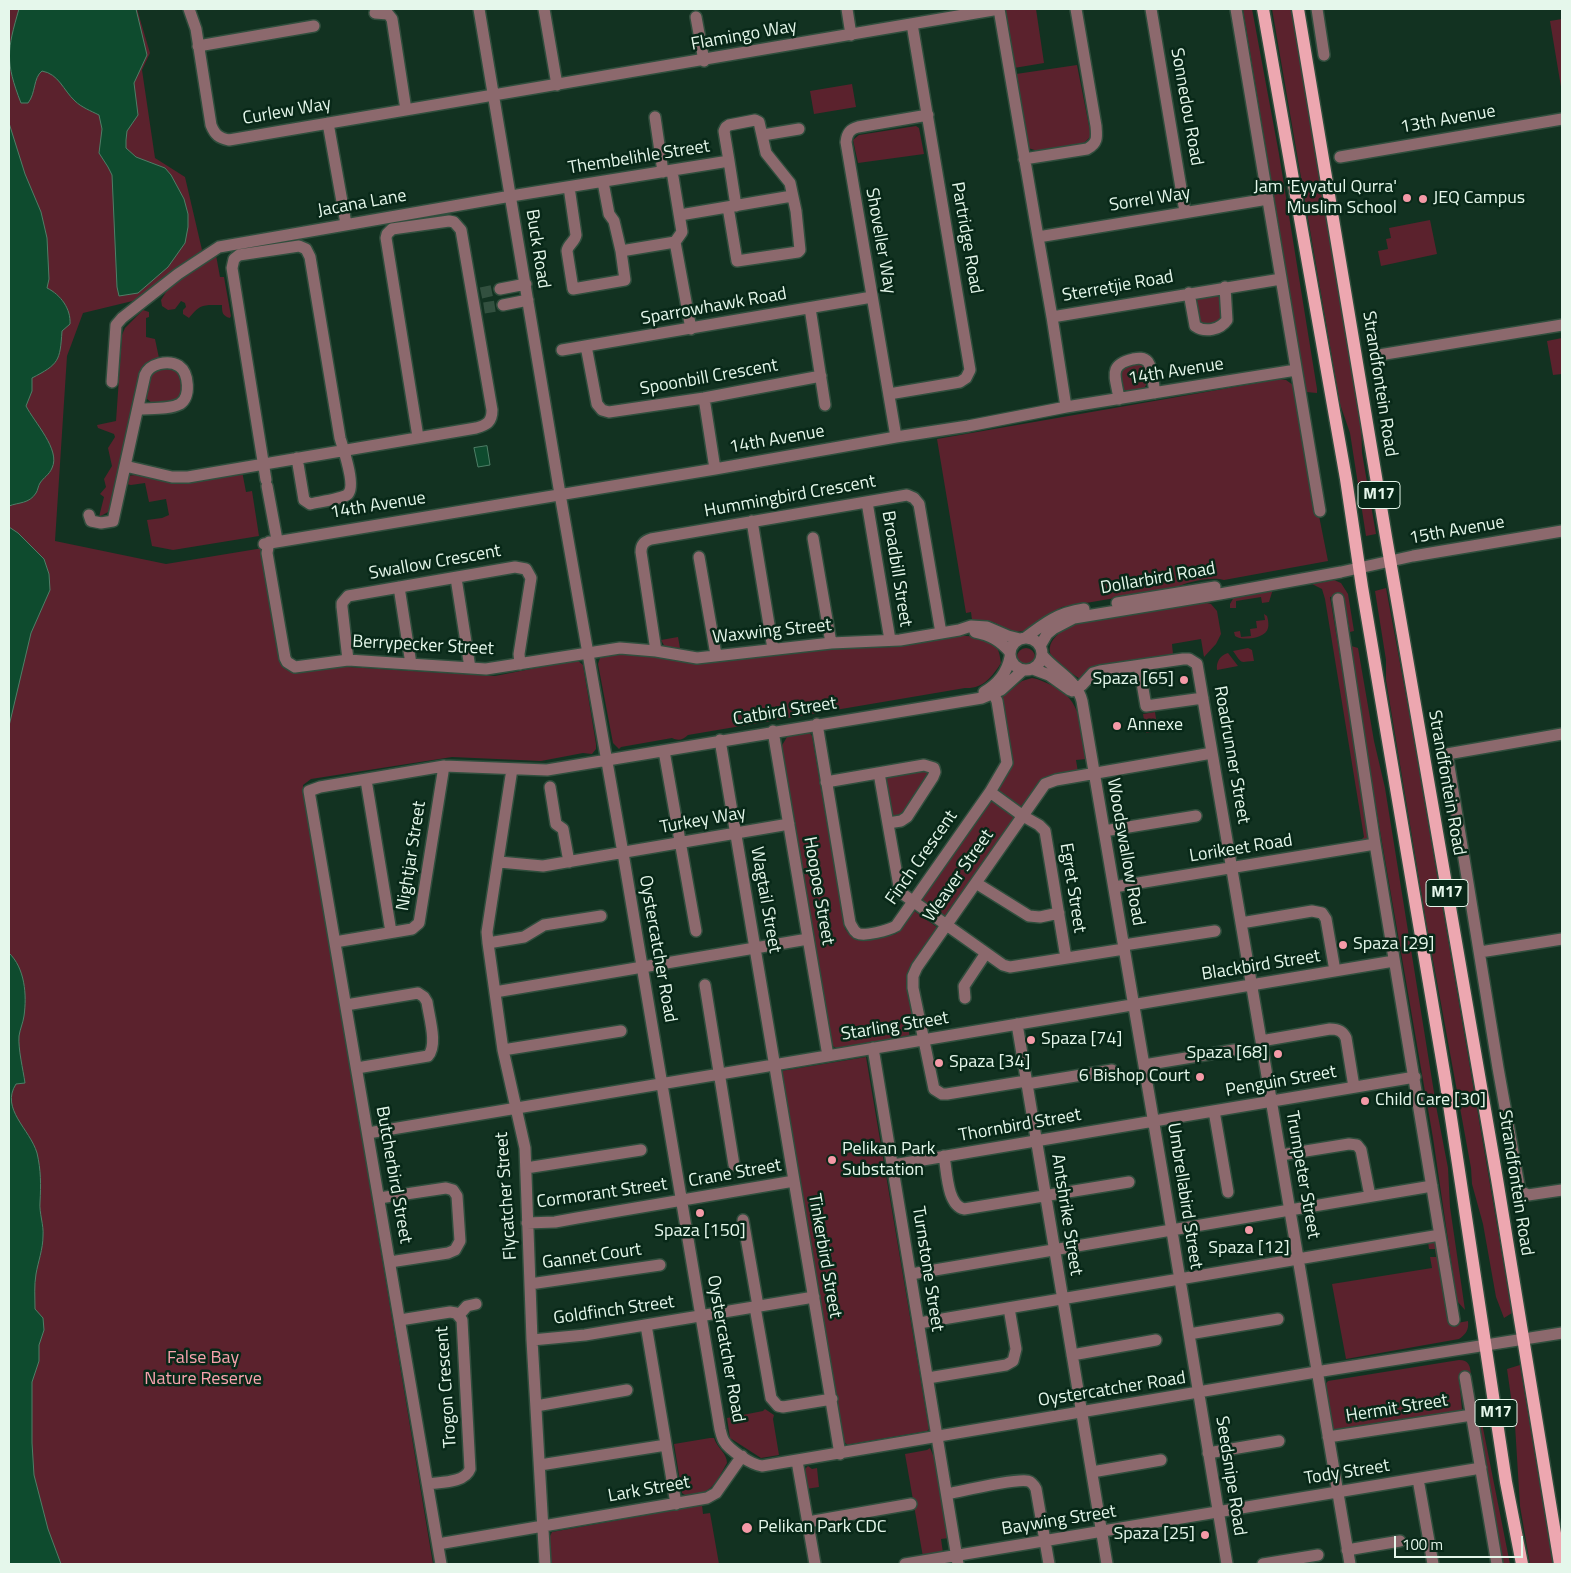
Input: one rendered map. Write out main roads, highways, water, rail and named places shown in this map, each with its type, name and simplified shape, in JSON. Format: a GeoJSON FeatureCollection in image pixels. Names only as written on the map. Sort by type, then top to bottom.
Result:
{"type":"FeatureCollection","features":[{"type":"Feature","properties":{"kind":"main road","name":"M17"},"geometry":{"type":"LineString","coordinates":[[1263,9],[1327,364],[1359,568],[1445,1078],[1506,1482],[1522,1564]]}},
{"type":"Feature","properties":{"kind":"main road","name":"Strandfontein Road"},"geometry":{"type":"LineString","coordinates":[[1298,9],[1560,1564]]}},
{"type":"Feature","properties":{"kind":"tunnel"},"geometry":{"type":"LineString","coordinates":[[481,293],[500,289]]}},
{"type":"Feature","properties":{"kind":"tunnel"},"geometry":{"type":"LineString","coordinates":[[484,308],[503,305]]}},
{"type":"Feature","properties":{"kind":"place","name":"Jam 'Eyyatul Qurra' Muslim School"},"geometry":{"type":"Point","coordinates":[1407,198]}},
{"type":"Feature","properties":{"kind":"place","name":"JEQ Campus"},"geometry":{"type":"Point","coordinates":[1423,199]}},
{"type":"Feature","properties":{"kind":"place","name":"Spaza [65]"},"geometry":{"type":"Point","coordinates":[1184,680]}},
{"type":"Feature","properties":{"kind":"place","name":"Annexe"},"geometry":{"type":"Point","coordinates":[1117,726]}},
{"type":"Feature","properties":{"kind":"place","name":"Spaza [29]"},"geometry":{"type":"Point","coordinates":[1343,945]}},
{"type":"Feature","properties":{"kind":"place","name":"Spaza [74]"},"geometry":{"type":"Point","coordinates":[1031,1040]}},
{"type":"Feature","properties":{"kind":"place","name":"Spaza [68]"},"geometry":{"type":"Point","coordinates":[1278,1054]}},
{"type":"Feature","properties":{"kind":"place","name":"Spaza [34]"},"geometry":{"type":"Point","coordinates":[939,1063]}},
{"type":"Feature","properties":{"kind":"place","name":"6 Bishop Court"},"geometry":{"type":"Point","coordinates":[1200,1077]}},
{"type":"Feature","properties":{"kind":"place","name":"Child Care [30]"},"geometry":{"type":"Point","coordinates":[1365,1101]}},
{"type":"Feature","properties":{"kind":"place","name":"Pelikan Park Substation"},"geometry":{"type":"Point","coordinates":[832,1160]}},
{"type":"Feature","properties":{"kind":"place","name":"Spaza [150]"},"geometry":{"type":"Point","coordinates":[700,1213]}},
{"type":"Feature","properties":{"kind":"place","name":"Spaza [12]"},"geometry":{"type":"Point","coordinates":[1249,1230]}},
{"type":"Feature","properties":{"kind":"place","name":"Pelikan Park CDC"},"geometry":{"type":"Point","coordinates":[747,1528]}},
{"type":"Feature","properties":{"kind":"place","name":"Spaza [25]"},"geometry":{"type":"Point","coordinates":[1205,1535]}},
{"type":"Feature","properties":{"kind":"park label","name":"False Bay Nature Reserve"},"geometry":{"type":"Point","coordinates":[203,1369]}}]}
